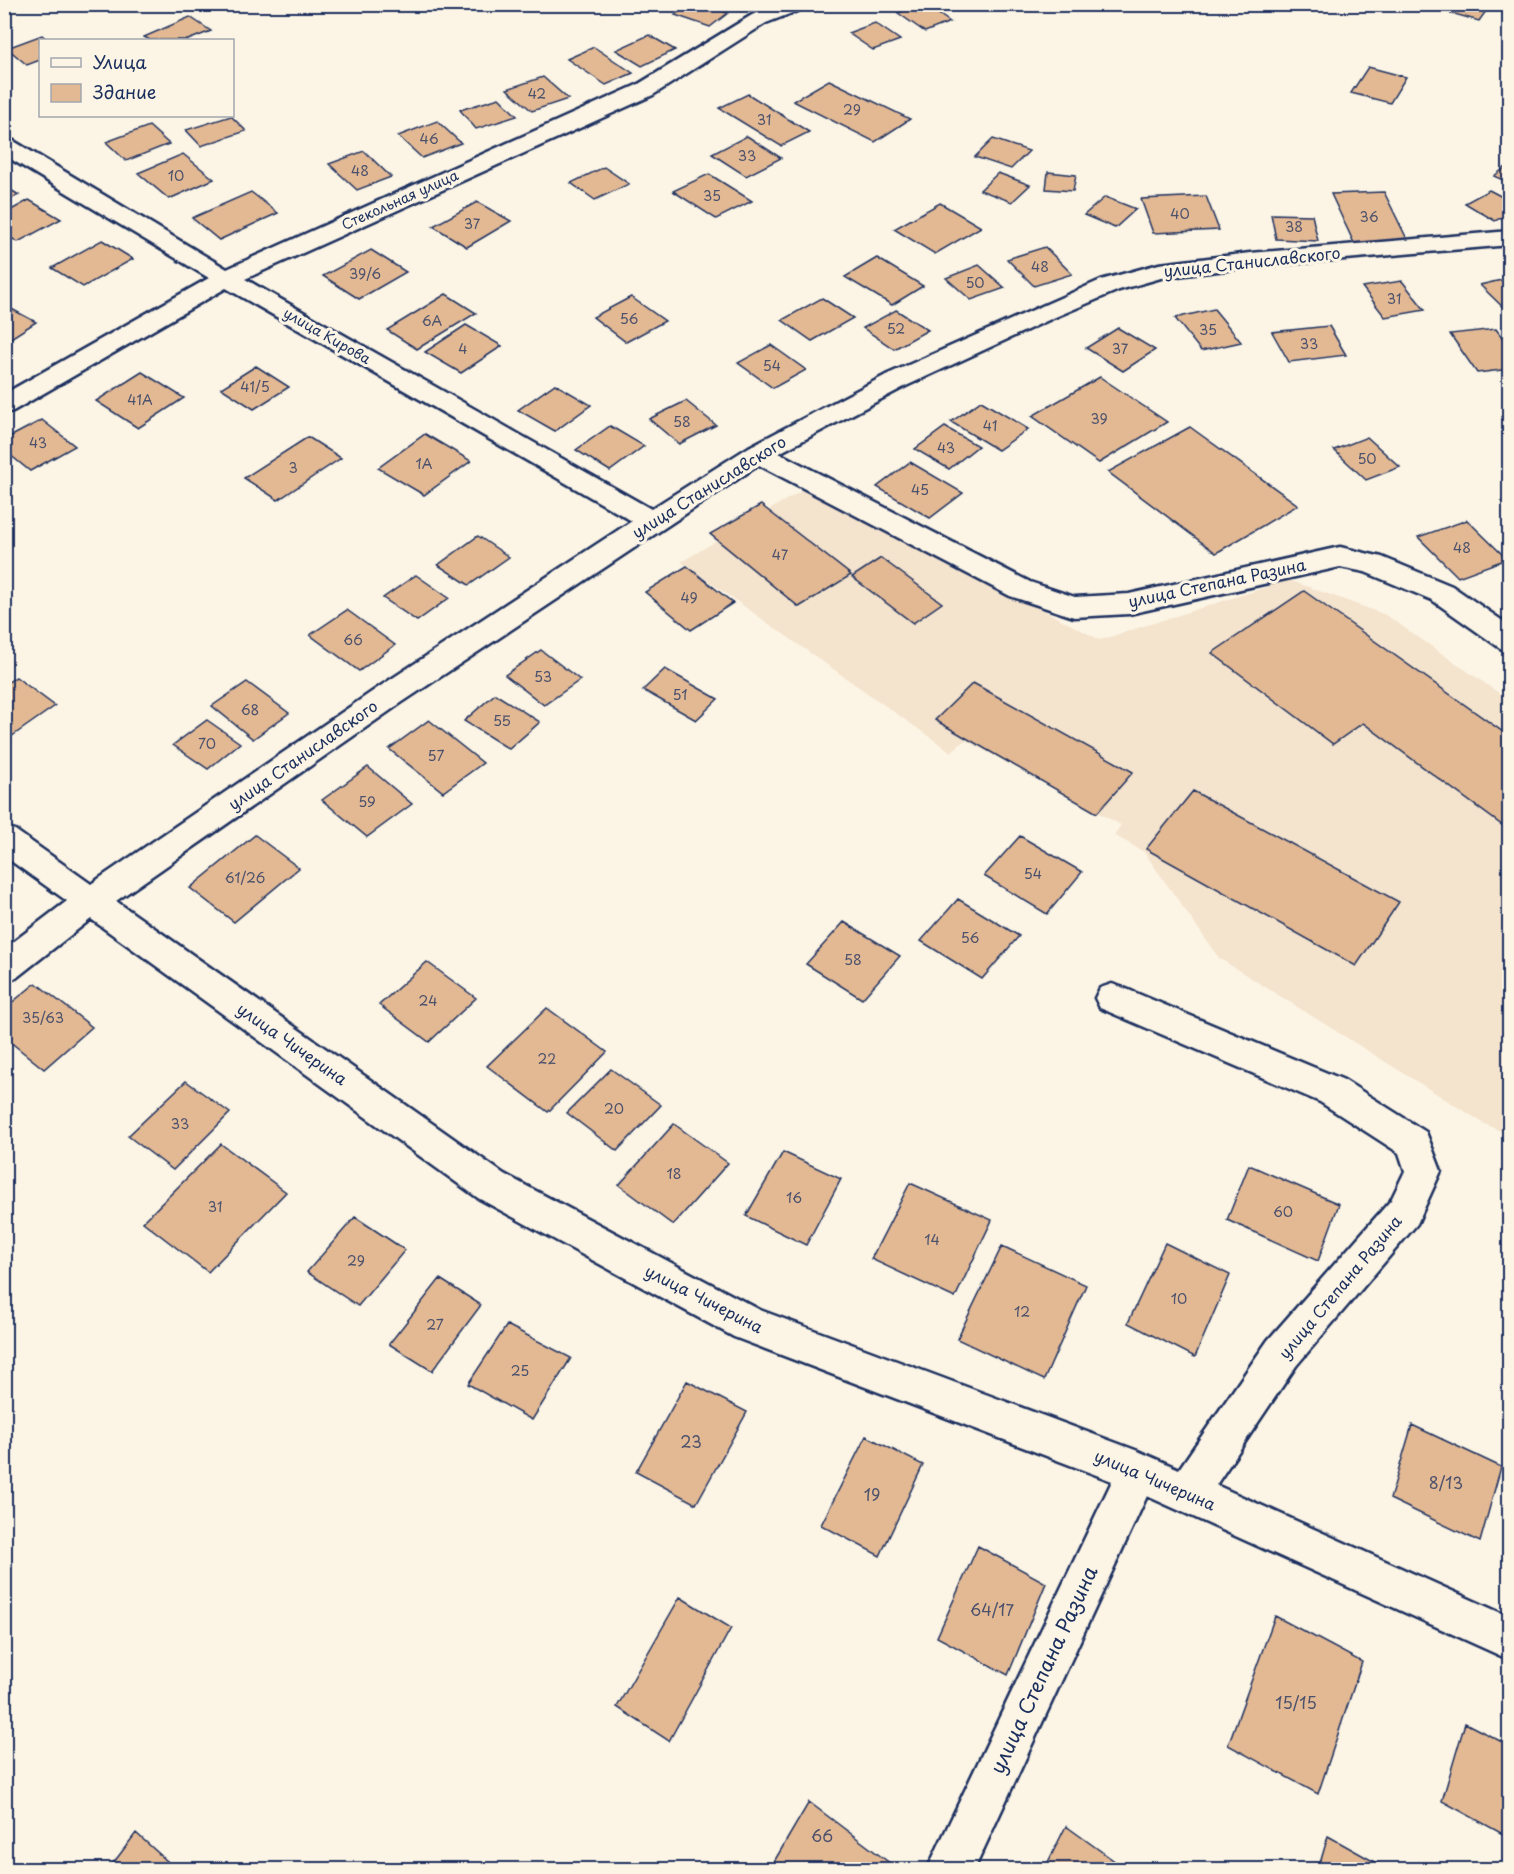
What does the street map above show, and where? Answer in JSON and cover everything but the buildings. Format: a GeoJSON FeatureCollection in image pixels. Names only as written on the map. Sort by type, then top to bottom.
{"type":"FeatureCollection","features":[{"type":"Feature","properties":{"kind":"street","name":"Стекольная улица"},"geometry":{"type":"LineString","coordinates":[[4,405],[226,278],[645,90],[759,19],[798,4]]}},
{"type":"Feature","properties":{"kind":"street","name":"улица Кирова"},"geometry":{"type":"LineString","coordinates":[[4,145],[226,278],[652,521]]}},
{"type":"Feature","properties":{"kind":"street","name":"улица Станиславского"},"geometry":{"type":"LineString","coordinates":[[4,968],[91,901],[390,695],[652,521],[758,453],[897,380],[1110,285],[1159,271],[1250,260],[1509,238]]}},
{"type":"Feature","properties":{"kind":"street","name":"улица Степана Разина"},"geometry":{"type":"LineString","coordinates":[[758,453],[1020,589],[1074,607],[1129,603],[1340,557],[1372,564],[1442,593],[1509,641]]}},
{"type":"Feature","properties":{"kind":"street","name":"улица Чичерина"},"geometry":{"type":"LineString","coordinates":[[4,840],[491,1186],[748,1324],[1138,1471],[1509,1639]]}},
{"type":"Feature","properties":{"kind":"street","name":"улица Степана Разина"},"geometry":{"type":"LineString","coordinates":[[1112,999],[1332,1091],[1413,1143],[1423,1170],[1404,1212],[1282,1353],[1186,1492]]}},
{"type":"Feature","properties":{"kind":"street","name":"улица Степана Разина"},"geometry":{"type":"LineString","coordinates":[[950,1869],[1138,1471]]}},
{"type":"Feature","properties":{"kind":"shaded area"},"geometry":{"type":"Polygon","coordinates":[[[808,487],[1100,640],[1289,580],[1386,615],[1509,700],[1509,1135],[1485,1124],[1219,958],[1144,852],[1114,835],[1121,825],[965,740],[951,752],[681,562],[808,487]]]}}]}
